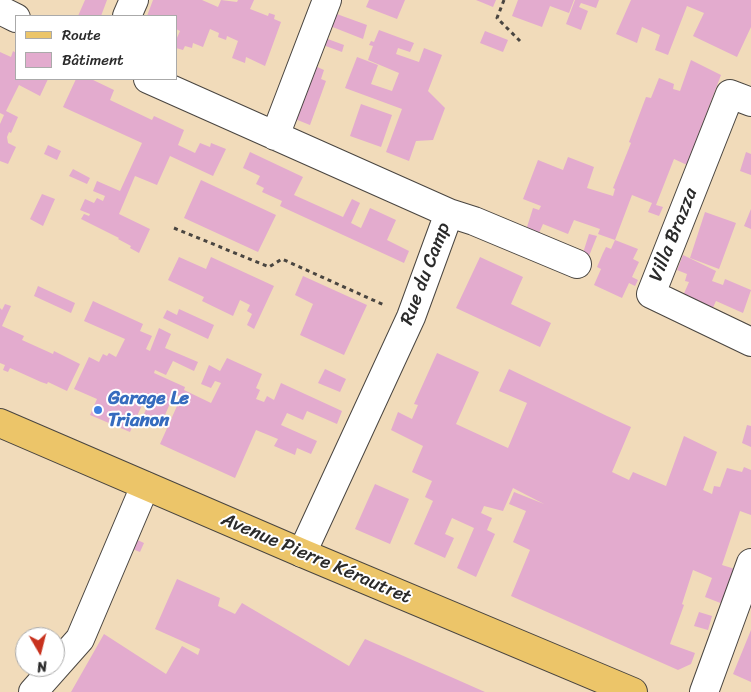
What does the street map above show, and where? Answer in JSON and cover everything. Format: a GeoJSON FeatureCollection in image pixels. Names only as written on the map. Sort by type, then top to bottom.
{"type":"FeatureCollection","features":[{"type":"Feature","properties":{"kind":"main road","name":"Avenue Pierre Kérautret"},"geometry":{"type":"LineString","coordinates":[[0,423],[144,486],[634,692]]}},
{"type":"Feature","properties":{"kind":"street"},"geometry":{"type":"LineString","coordinates":[[128,15],[134,0]]}},
{"type":"Feature","properties":{"kind":"street"},"geometry":{"type":"LineString","coordinates":[[275,136],[327,0]]}},
{"type":"Feature","properties":{"kind":"street"},"geometry":{"type":"LineString","coordinates":[[0,10],[15,18]]}},
{"type":"Feature","properties":{"kind":"street","name":"Rue du Camp"},"geometry":{"type":"LineString","coordinates":[[150,80],[449,213],[411,317],[302,553]]}},
{"type":"Feature","properties":{"kind":"street","name":"Villa Brazza"},"geometry":{"type":"LineString","coordinates":[[751,102],[730,94],[651,294],[751,342]]}},
{"type":"Feature","properties":{"kind":"street"},"geometry":{"type":"LineString","coordinates":[[449,213],[474,221],[577,264]]}},
{"type":"Feature","properties":{"kind":"street"},"geometry":{"type":"LineString","coordinates":[[33,692],[80,639],[144,486]]}},
{"type":"Feature","properties":{"kind":"street"},"geometry":{"type":"LineString","coordinates":[[704,692],[751,563]]}},
{"type":"Feature","properties":{"kind":"path"},"geometry":{"type":"LineString","coordinates":[[504,0],[497,18],[520,41]]}},
{"type":"Feature","properties":{"kind":"path"},"geometry":{"type":"LineString","coordinates":[[174,228],[269,267],[282,259],[411,317]]}},
{"type":"Feature","properties":{"kind":"building"},"geometry":{"type":"Polygon","coordinates":[[[85,0],[107,0],[101,15],[78,15],[85,0]]]}},
{"type":"Feature","properties":{"kind":"building"},"geometry":{"type":"Polygon","coordinates":[[[153,0],[202,0],[218,7],[221,0],[237,2],[238,0],[254,0],[250,9],[268,16],[269,13],[275,15],[274,19],[281,22],[265,66],[246,57],[245,63],[232,58],[238,41],[227,36],[226,40],[218,37],[219,33],[210,29],[203,47],[193,43],[192,48],[185,46],[183,50],[178,49],[180,31],[178,30],[178,15],[147,15],[153,0]]]}},
{"type":"Feature","properties":{"kind":"building"},"geometry":{"type":"Polygon","coordinates":[[[369,0],[405,0],[397,19],[366,7],[369,0]]]}},
{"type":"Feature","properties":{"kind":"building"},"geometry":{"type":"Polygon","coordinates":[[[476,0],[496,0],[493,7],[476,0]]]}},
{"type":"Feature","properties":{"kind":"building"},"geometry":{"type":"Polygon","coordinates":[[[518,0],[574,0],[569,13],[550,6],[542,27],[512,16],[518,0]]]}},
{"type":"Feature","properties":{"kind":"building"},"geometry":{"type":"Polygon","coordinates":[[[575,0],[599,0],[596,8],[581,3],[579,7],[588,11],[581,30],[566,24],[575,0]]]}},
{"type":"Feature","properties":{"kind":"building"},"geometry":{"type":"Polygon","coordinates":[[[631,0],[751,0],[751,27],[737,57],[693,36],[704,13],[687,6],[668,55],[655,50],[660,35],[642,27],[637,43],[616,34],[631,0]]]}},
{"type":"Feature","properties":{"kind":"building"},"geometry":{"type":"Polygon","coordinates":[[[334,13],[367,25],[363,39],[330,26],[334,13]]]}},
{"type":"Feature","properties":{"kind":"building"},"geometry":{"type":"Polygon","coordinates":[[[379,30],[414,43],[410,52],[398,48],[396,54],[419,62],[424,48],[442,55],[428,91],[445,108],[433,140],[416,141],[409,161],[386,152],[402,109],[345,88],[357,57],[378,65],[371,84],[392,91],[399,73],[368,60],[373,46],[369,45],[371,41],[374,42],[379,30]]]}},
{"type":"Feature","properties":{"kind":"building"},"geometry":{"type":"Polygon","coordinates":[[[485,31],[508,40],[503,52],[480,43],[485,31]]]}},
{"type":"Feature","properties":{"kind":"building"},"geometry":{"type":"Polygon","coordinates":[[[325,38],[344,45],[342,52],[323,45],[325,38]]]}},
{"type":"Feature","properties":{"kind":"building"},"geometry":{"type":"Polygon","coordinates":[[[13,51],[15,52],[15,80],[48,80],[40,96],[19,85],[6,111],[18,117],[11,133],[9,132],[7,137],[8,143],[16,147],[8,164],[0,161],[0,124],[4,115],[0,113],[0,52],[11,57],[13,51]]]}},
{"type":"Feature","properties":{"kind":"building"},"geometry":{"type":"Polygon","coordinates":[[[691,60],[721,75],[687,165],[674,159],[656,205],[663,207],[659,216],[648,212],[652,203],[632,195],[615,240],[598,234],[600,229],[574,220],[568,234],[543,224],[539,233],[527,227],[533,208],[539,210],[541,206],[523,199],[538,160],[563,170],[568,157],[594,167],[587,188],[613,196],[615,189],[613,188],[631,143],[629,142],[646,97],[651,98],[659,78],[674,84],[673,89],[680,91],[691,60]]]}},
{"type":"Feature","properties":{"kind":"building"},"geometry":{"type":"Polygon","coordinates":[[[315,66],[324,70],[321,79],[326,81],[310,125],[295,119],[315,66]]]}},
{"type":"Feature","properties":{"kind":"building"},"geometry":{"type":"Polygon","coordinates":[[[76,80],[93,80],[114,90],[110,100],[152,120],[154,116],[184,130],[178,145],[195,153],[200,143],[210,147],[211,143],[226,149],[213,176],[170,156],[157,185],[135,176],[119,214],[150,229],[139,253],[119,238],[81,219],[84,214],[89,216],[90,214],[80,210],[85,199],[94,203],[97,198],[103,201],[105,196],[93,191],[97,181],[120,191],[142,143],[63,107],[76,80]]]}},
{"type":"Feature","properties":{"kind":"building"},"geometry":{"type":"Polygon","coordinates":[[[361,104],[392,115],[381,147],[350,136],[361,104]]]}},
{"type":"Feature","properties":{"kind":"building"},"geometry":{"type":"Polygon","coordinates":[[[48,145],[61,151],[57,160],[44,154],[48,145]]]}},
{"type":"Feature","properties":{"kind":"building"},"geometry":{"type":"Polygon","coordinates":[[[250,152],[303,177],[294,195],[343,217],[352,199],[360,203],[351,223],[361,228],[370,208],[396,220],[387,240],[409,251],[404,263],[280,206],[282,201],[262,192],[264,188],[256,184],[260,176],[243,168],[250,152]]]}},
{"type":"Feature","properties":{"kind":"building"},"geometry":{"type":"Polygon","coordinates":[[[746,152],[751,154],[751,175],[740,171],[746,152]]]}},
{"type":"Feature","properties":{"kind":"building"},"geometry":{"type":"Polygon","coordinates":[[[73,169],[90,178],[87,184],[69,176],[73,169]]]}},
{"type":"Feature","properties":{"kind":"building"},"geometry":{"type":"Polygon","coordinates":[[[201,180],[276,215],[258,252],[184,218],[201,180]]]}},
{"type":"Feature","properties":{"kind":"building"},"geometry":{"type":"Polygon","coordinates":[[[42,194],[55,199],[43,226],[30,219],[42,194]]]}},
{"type":"Feature","properties":{"kind":"building"},"geometry":{"type":"Polygon","coordinates":[[[751,209],[751,229],[744,226],[751,209]]]}},
{"type":"Feature","properties":{"kind":"building"},"geometry":{"type":"Polygon","coordinates":[[[705,212],[736,223],[719,269],[690,258],[705,212]]]}},
{"type":"Feature","properties":{"kind":"building"},"geometry":{"type":"Polygon","coordinates":[[[589,234],[597,236],[589,256],[583,253],[589,234]]]}},
{"type":"Feature","properties":{"kind":"building"},"geometry":{"type":"Polygon","coordinates":[[[615,240],[638,249],[633,259],[639,262],[632,277],[638,280],[635,286],[629,283],[622,298],[594,285],[601,269],[597,267],[603,253],[606,247],[611,249],[615,240]]]}},
{"type":"Feature","properties":{"kind":"building"},"geometry":{"type":"Polygon","coordinates":[[[683,255],[716,271],[712,281],[723,285],[725,279],[751,290],[743,313],[716,301],[711,312],[682,298],[689,282],[685,281],[687,274],[677,270],[683,255]]]}},
{"type":"Feature","properties":{"kind":"building"},"geometry":{"type":"Polygon","coordinates":[[[179,257],[206,269],[211,257],[274,286],[254,329],[247,325],[252,314],[247,311],[250,305],[240,300],[233,316],[202,301],[204,297],[168,280],[179,257]]]}},
{"type":"Feature","properties":{"kind":"building"},"geometry":{"type":"Polygon","coordinates":[[[480,257],[523,277],[511,304],[551,323],[540,347],[456,308],[480,257]]]}},
{"type":"Feature","properties":{"kind":"building"},"geometry":{"type":"Polygon","coordinates":[[[303,276],[367,305],[344,355],[300,335],[313,304],[295,295],[303,276]]]}},
{"type":"Feature","properties":{"kind":"building"},"geometry":{"type":"Polygon","coordinates":[[[38,286],[75,303],[71,313],[34,296],[38,286]]]}},
{"type":"Feature","properties":{"kind":"building"},"geometry":{"type":"Polygon","coordinates":[[[93,301],[143,324],[140,331],[152,336],[146,349],[150,351],[159,328],[171,334],[165,348],[198,362],[194,371],[173,361],[166,375],[155,370],[154,373],[185,387],[184,390],[211,403],[221,383],[215,381],[211,388],[201,384],[209,365],[220,371],[227,358],[262,374],[256,388],[260,390],[256,399],[264,402],[267,396],[274,400],[281,383],[342,411],[337,424],[307,411],[303,420],[287,413],[281,425],[317,441],[311,454],[297,448],[295,455],[274,446],[278,439],[256,430],[235,478],[160,444],[181,397],[174,394],[162,422],[144,414],[147,407],[142,405],[130,432],[90,415],[97,399],[74,389],[89,357],[99,362],[103,354],[107,356],[109,353],[116,357],[125,339],[84,321],[93,301]]]}},
{"type":"Feature","properties":{"kind":"building"},"geometry":{"type":"Polygon","coordinates":[[[5,304],[11,306],[2,326],[24,336],[22,340],[53,354],[54,351],[80,364],[67,391],[10,368],[8,372],[3,370],[5,365],[0,363],[0,308],[2,310],[5,304]]]}},
{"type":"Feature","properties":{"kind":"building"},"geometry":{"type":"Polygon","coordinates":[[[179,309],[214,325],[208,339],[163,318],[167,310],[177,315],[179,309]]]}},
{"type":"Feature","properties":{"kind":"building"},"geometry":{"type":"Polygon","coordinates":[[[437,353],[479,372],[456,424],[508,448],[527,403],[499,391],[509,369],[631,427],[612,472],[629,480],[633,472],[666,486],[684,436],[717,452],[703,490],[712,494],[714,486],[720,487],[727,468],[742,472],[744,467],[751,470],[751,515],[740,511],[722,565],[735,569],[723,604],[705,597],[712,578],[693,570],[682,604],[684,605],[670,644],[695,653],[691,664],[678,670],[511,596],[530,550],[513,542],[526,511],[509,504],[514,492],[544,504],[513,488],[503,511],[484,506],[481,513],[492,518],[487,530],[495,534],[476,577],[457,568],[474,528],[452,518],[445,534],[454,538],[445,558],[414,544],[433,501],[425,497],[432,481],[412,472],[423,446],[391,430],[398,412],[412,419],[418,405],[414,404],[437,353]]]}},
{"type":"Feature","properties":{"kind":"building"},"geometry":{"type":"Polygon","coordinates":[[[325,369],[346,379],[340,392],[318,383],[325,369]]]}},
{"type":"Feature","properties":{"kind":"building"},"geometry":{"type":"Polygon","coordinates":[[[747,425],[751,426],[751,447],[742,443],[747,425]]]}},
{"type":"Feature","properties":{"kind":"building"},"geometry":{"type":"Polygon","coordinates":[[[375,484],[409,499],[390,544],[355,529],[375,484]]]}},
{"type":"Feature","properties":{"kind":"building"},"geometry":{"type":"Polygon","coordinates":[[[129,536],[144,543],[140,552],[125,546],[129,536]]]}},
{"type":"Feature","properties":{"kind":"building"},"geometry":{"type":"Polygon","coordinates":[[[177,579],[220,598],[218,606],[235,614],[242,603],[349,666],[365,639],[485,692],[71,692],[104,634],[166,674],[182,646],[198,655],[200,649],[155,629],[177,579]]]}},
{"type":"Feature","properties":{"kind":"building"},"geometry":{"type":"Polygon","coordinates":[[[699,612],[712,616],[708,630],[694,626],[699,612]]]}},
{"type":"Feature","properties":{"kind":"building"},"geometry":{"type":"Polygon","coordinates":[[[751,630],[751,682],[733,674],[751,630]]]}},
{"type":"Feature","properties":{"kind":"place","name":"Garage Le Trianon"},"geometry":{"type":"Point","coordinates":[98,410]}}]}
